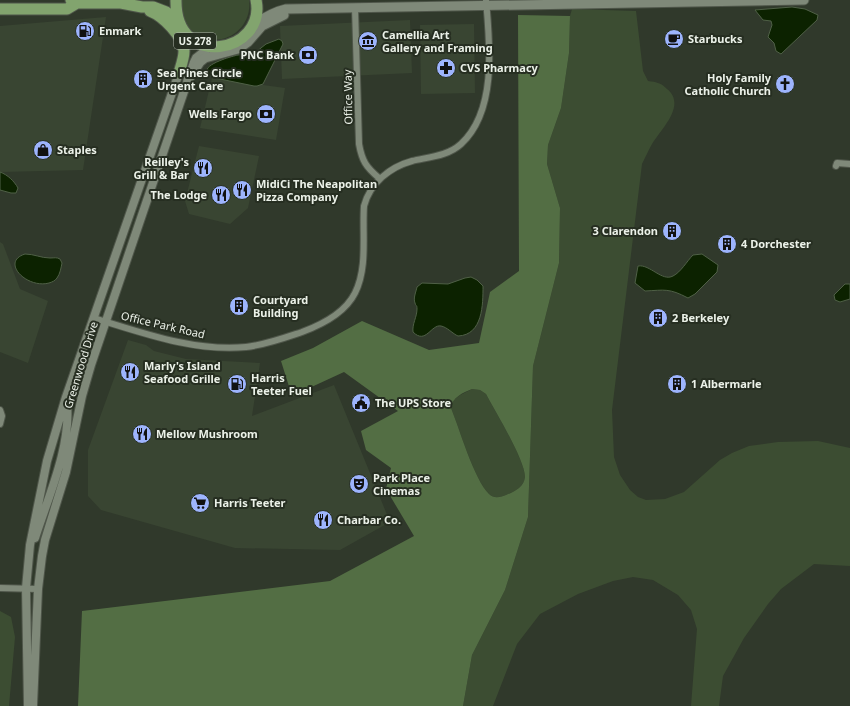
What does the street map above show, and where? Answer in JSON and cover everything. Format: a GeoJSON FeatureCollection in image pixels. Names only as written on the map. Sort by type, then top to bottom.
{"type":"FeatureCollection","features":[{"type":"Feature","properties":{"kind":"highway","name":"US 278"},"geometry":{"type":"LineString","coordinates":[[0,9],[67,9],[76,1],[126,2],[138,0]]}},
{"type":"Feature","properties":{"kind":"highway","name":"US 278"},"geometry":{"type":"LineString","coordinates":[[176,0],[178,21],[185,33],[194,41],[204,46],[228,46],[240,39],[252,26]]}},
{"type":"Feature","properties":{"kind":"highway"},"geometry":{"type":"LineString","coordinates":[[252,26],[256,19],[256,0]]}},
{"type":"Feature","properties":{"kind":"highway","name":"US 278"},"geometry":{"type":"LineString","coordinates":[[126,2],[142,7],[153,7],[166,12],[178,21]]}},
{"type":"Feature","properties":{"kind":"highway"},"geometry":{"type":"LineString","coordinates":[[126,2],[139,9],[153,12],[161,17],[172,28],[184,50],[184,76]]}},
{"type":"Feature","properties":{"kind":"main road"},"geometry":{"type":"LineString","coordinates":[[252,26],[266,15],[286,9],[300,10],[487,3],[804,0]]}},
{"type":"Feature","properties":{"kind":"main road"},"geometry":{"type":"LineString","coordinates":[[184,76],[205,58],[238,49],[248,42],[267,22],[300,10]]}},
{"type":"Feature","properties":{"kind":"street","name":"Office Park Road"},"geometry":{"type":"LineString","coordinates":[[94,318],[154,336],[200,345],[229,348],[264,344],[302,332],[322,323],[343,308],[357,288],[363,254],[364,206],[368,194],[379,178],[397,166],[454,150],[468,136],[484,104],[488,83],[489,36],[487,3]]}},
{"type":"Feature","properties":{"kind":"street","name":"Office Way"},"geometry":{"type":"LineString","coordinates":[[355,8],[359,144],[361,155],[368,170],[379,178]]}},
{"type":"Feature","properties":{"kind":"street","name":"Greenwood Drive"},"geometry":{"type":"LineString","coordinates":[[33,706],[38,589],[45,540],[66,472],[87,376],[106,322],[184,76],[188,54],[185,33]]}},
{"type":"Feature","properties":{"kind":"street","name":"Greenwood Drive"},"geometry":{"type":"LineString","coordinates":[[28,706],[26,588],[30,545],[47,461],[66,397],[94,318],[184,76],[196,58],[210,47]]}},
{"type":"Feature","properties":{"kind":"street"},"geometry":{"type":"LineString","coordinates":[[836,166],[837,163],[850,164]]}},
{"type":"Feature","properties":{"kind":"street","name":"Greenwood Drive"},"geometry":{"type":"LineString","coordinates":[[29,564],[35,538],[62,451],[67,425],[66,397]]}},
{"type":"Feature","properties":{"kind":"street"},"geometry":{"type":"LineString","coordinates":[[0,424],[1,411]]}},
{"type":"Feature","properties":{"kind":"street"},"geometry":{"type":"LineString","coordinates":[[0,588],[38,589]]}},
{"type":"Feature","properties":{"kind":"shaded area"},"geometry":{"type":"Polygon","coordinates":[[[181,0],[249,0],[249,11],[246,20],[233,34],[215,40],[205,38],[189,28],[184,20],[181,0]]]}},
{"type":"Feature","properties":{"kind":"shaded area"},"geometry":{"type":"Polygon","coordinates":[[[792,7],[805,9],[818,15],[817,20],[781,54],[776,51],[774,43],[768,37],[772,25],[771,21],[763,20],[755,10],[792,7]]]}},
{"type":"Feature","properties":{"kind":"shaded area"},"geometry":{"type":"Polygon","coordinates":[[[572,9],[636,11],[643,71],[648,81],[659,83],[667,89],[672,95],[674,102],[670,117],[652,144],[642,164],[612,410],[614,457],[620,475],[630,490],[638,497],[646,500],[665,499],[684,492],[720,460],[749,446],[778,442],[818,441],[850,448],[850,566],[814,564],[781,589],[768,604],[744,638],[723,676],[719,706],[691,706],[697,629],[691,610],[678,595],[653,580],[633,577],[613,581],[578,594],[540,614],[517,644],[493,706],[463,706],[472,655],[505,590],[528,517],[533,366],[559,263],[560,208],[547,164],[548,145],[561,108],[569,53],[570,16],[572,9]]]}},
{"type":"Feature","properties":{"kind":"shaded area"},"geometry":{"type":"Polygon","coordinates":[[[518,15],[570,16],[569,53],[561,108],[548,145],[547,164],[560,208],[559,263],[533,366],[528,517],[505,590],[472,655],[463,706],[78,706],[82,611],[330,581],[414,536],[386,489],[391,468],[366,450],[361,431],[398,411],[344,372],[292,396],[281,361],[313,348],[362,321],[429,350],[479,343],[490,292],[519,271],[518,15]],[[472,389],[462,394],[453,401],[451,408],[468,454],[483,487],[493,497],[500,497],[518,489],[523,484],[525,477],[524,469],[515,448],[486,394],[480,390],[472,389]]]}},
{"type":"Feature","properties":{"kind":"shaded area"},"geometry":{"type":"Polygon","coordinates":[[[106,17],[83,170],[0,172],[0,26],[106,17]]]}},
{"type":"Feature","properties":{"kind":"shaded area"},"geometry":{"type":"Polygon","coordinates":[[[410,20],[412,73],[282,79],[280,26],[410,20]]]}},
{"type":"Feature","properties":{"kind":"shaded area"},"geometry":{"type":"Polygon","coordinates":[[[474,24],[475,93],[421,94],[420,25],[474,24]]]}},
{"type":"Feature","properties":{"kind":"shaded area"},"geometry":{"type":"Polygon","coordinates":[[[279,39],[283,44],[263,84],[254,86],[215,78],[208,74],[207,70],[209,67],[220,61],[238,55],[251,56],[266,44],[279,39]]]}},
{"type":"Feature","properties":{"kind":"shaded area"},"geometry":{"type":"Polygon","coordinates":[[[212,78],[285,88],[276,140],[200,128],[212,78]]]}},
{"type":"Feature","properties":{"kind":"shaded area"},"geometry":{"type":"Polygon","coordinates":[[[199,146],[259,156],[248,208],[230,224],[189,214],[185,201],[199,146]]]}},
{"type":"Feature","properties":{"kind":"shaded area"},"geometry":{"type":"Polygon","coordinates":[[[0,172],[15,183],[18,188],[16,193],[0,190],[0,172]]]}},
{"type":"Feature","properties":{"kind":"shaded area"},"geometry":{"type":"Polygon","coordinates":[[[0,242],[3,244],[20,289],[48,301],[28,363],[0,352],[0,242]]]}},
{"type":"Feature","properties":{"kind":"shaded area"},"geometry":{"type":"Polygon","coordinates":[[[25,254],[60,259],[62,263],[60,273],[56,279],[49,283],[41,284],[25,279],[19,274],[15,263],[18,258],[25,254]]]}},
{"type":"Feature","properties":{"kind":"shaded area"},"geometry":{"type":"Polygon","coordinates":[[[702,254],[718,265],[717,272],[695,294],[688,298],[667,290],[645,291],[635,283],[638,266],[647,268],[665,277],[669,277],[679,272],[693,255],[702,254]]]}},
{"type":"Feature","properties":{"kind":"shaded area"},"geometry":{"type":"Polygon","coordinates":[[[471,277],[483,286],[483,301],[480,317],[472,330],[466,334],[458,336],[441,326],[437,326],[425,335],[421,336],[413,332],[417,312],[414,299],[417,287],[422,283],[448,284],[471,277]]]}},
{"type":"Feature","properties":{"kind":"shaded area"},"geometry":{"type":"Polygon","coordinates":[[[845,284],[850,284],[850,299],[840,302],[835,300],[834,295],[845,284]]]}},
{"type":"Feature","properties":{"kind":"shaded area"},"geometry":{"type":"Polygon","coordinates":[[[128,340],[146,345],[154,351],[186,359],[260,363],[252,416],[334,385],[390,522],[340,550],[235,548],[101,510],[88,496],[88,450],[128,340]]]}},
{"type":"Feature","properties":{"kind":"shaded area"},"geometry":{"type":"Polygon","coordinates":[[[472,389],[480,390],[486,394],[515,448],[524,469],[525,477],[523,484],[518,489],[502,496],[491,496],[483,487],[468,454],[451,408],[453,401],[456,398],[472,389]]]}},
{"type":"Feature","properties":{"kind":"shaded area"},"geometry":{"type":"Polygon","coordinates":[[[0,611],[11,617],[15,637],[9,706],[0,706],[0,611]]]}},
{"type":"Feature","properties":{"kind":"place","name":"Enmark"},"geometry":{"type":"Point","coordinates":[85,31]}},
{"type":"Feature","properties":{"kind":"place","name":"Starbucks"},"geometry":{"type":"Point","coordinates":[674,39]}},
{"type":"Feature","properties":{"kind":"place","name":"Camellia Art Gallery and Framing"},"geometry":{"type":"Point","coordinates":[368,41]}},
{"type":"Feature","properties":{"kind":"place","name":"PNC Bank"},"geometry":{"type":"Point","coordinates":[308,55]}},
{"type":"Feature","properties":{"kind":"place","name":"CVS Pharmacy"},"geometry":{"type":"Point","coordinates":[446,68]}},
{"type":"Feature","properties":{"kind":"place","name":"Sea Pines Circle Urgent Care"},"geometry":{"type":"Point","coordinates":[143,79]}},
{"type":"Feature","properties":{"kind":"place","name":"Holy Family Catholic Church"},"geometry":{"type":"Point","coordinates":[785,84]}},
{"type":"Feature","properties":{"kind":"place","name":"Wells Fargo"},"geometry":{"type":"Point","coordinates":[266,114]}},
{"type":"Feature","properties":{"kind":"place","name":"Staples"},"geometry":{"type":"Point","coordinates":[43,150]}},
{"type":"Feature","properties":{"kind":"place","name":"Reilley's Grill & Bar"},"geometry":{"type":"Point","coordinates":[203,168]}},
{"type":"Feature","properties":{"kind":"place","name":"MidiCi The Neapolitan Pizza Company"},"geometry":{"type":"Point","coordinates":[242,190]}},
{"type":"Feature","properties":{"kind":"place","name":"The Lodge"},"geometry":{"type":"Point","coordinates":[221,195]}},
{"type":"Feature","properties":{"kind":"place","name":"3 Clarendon"},"geometry":{"type":"Point","coordinates":[672,231]}},
{"type":"Feature","properties":{"kind":"place","name":"4 Dorchester"},"geometry":{"type":"Point","coordinates":[727,244]}},
{"type":"Feature","properties":{"kind":"place","name":"Courtyard Building"},"geometry":{"type":"Point","coordinates":[239,306]}},
{"type":"Feature","properties":{"kind":"place","name":"2 Berkeley"},"geometry":{"type":"Point","coordinates":[658,318]}},
{"type":"Feature","properties":{"kind":"place","name":"Marly's Island Seafood Grille"},"geometry":{"type":"Point","coordinates":[130,372]}},
{"type":"Feature","properties":{"kind":"place","name":"Harris Teeter Fuel"},"geometry":{"type":"Point","coordinates":[237,384]}},
{"type":"Feature","properties":{"kind":"place","name":"1 Albermarle"},"geometry":{"type":"Point","coordinates":[677,384]}},
{"type":"Feature","properties":{"kind":"place","name":"The UPS Store"},"geometry":{"type":"Point","coordinates":[361,403]}},
{"type":"Feature","properties":{"kind":"place","name":"Mellow Mushroom"},"geometry":{"type":"Point","coordinates":[142,434]}},
{"type":"Feature","properties":{"kind":"place","name":"Park Place Cinemas"},"geometry":{"type":"Point","coordinates":[359,484]}},
{"type":"Feature","properties":{"kind":"place","name":"Harris Teeter"},"geometry":{"type":"Point","coordinates":[200,503]}},
{"type":"Feature","properties":{"kind":"place","name":"Charbar Co."},"geometry":{"type":"Point","coordinates":[323,520]}}]}
